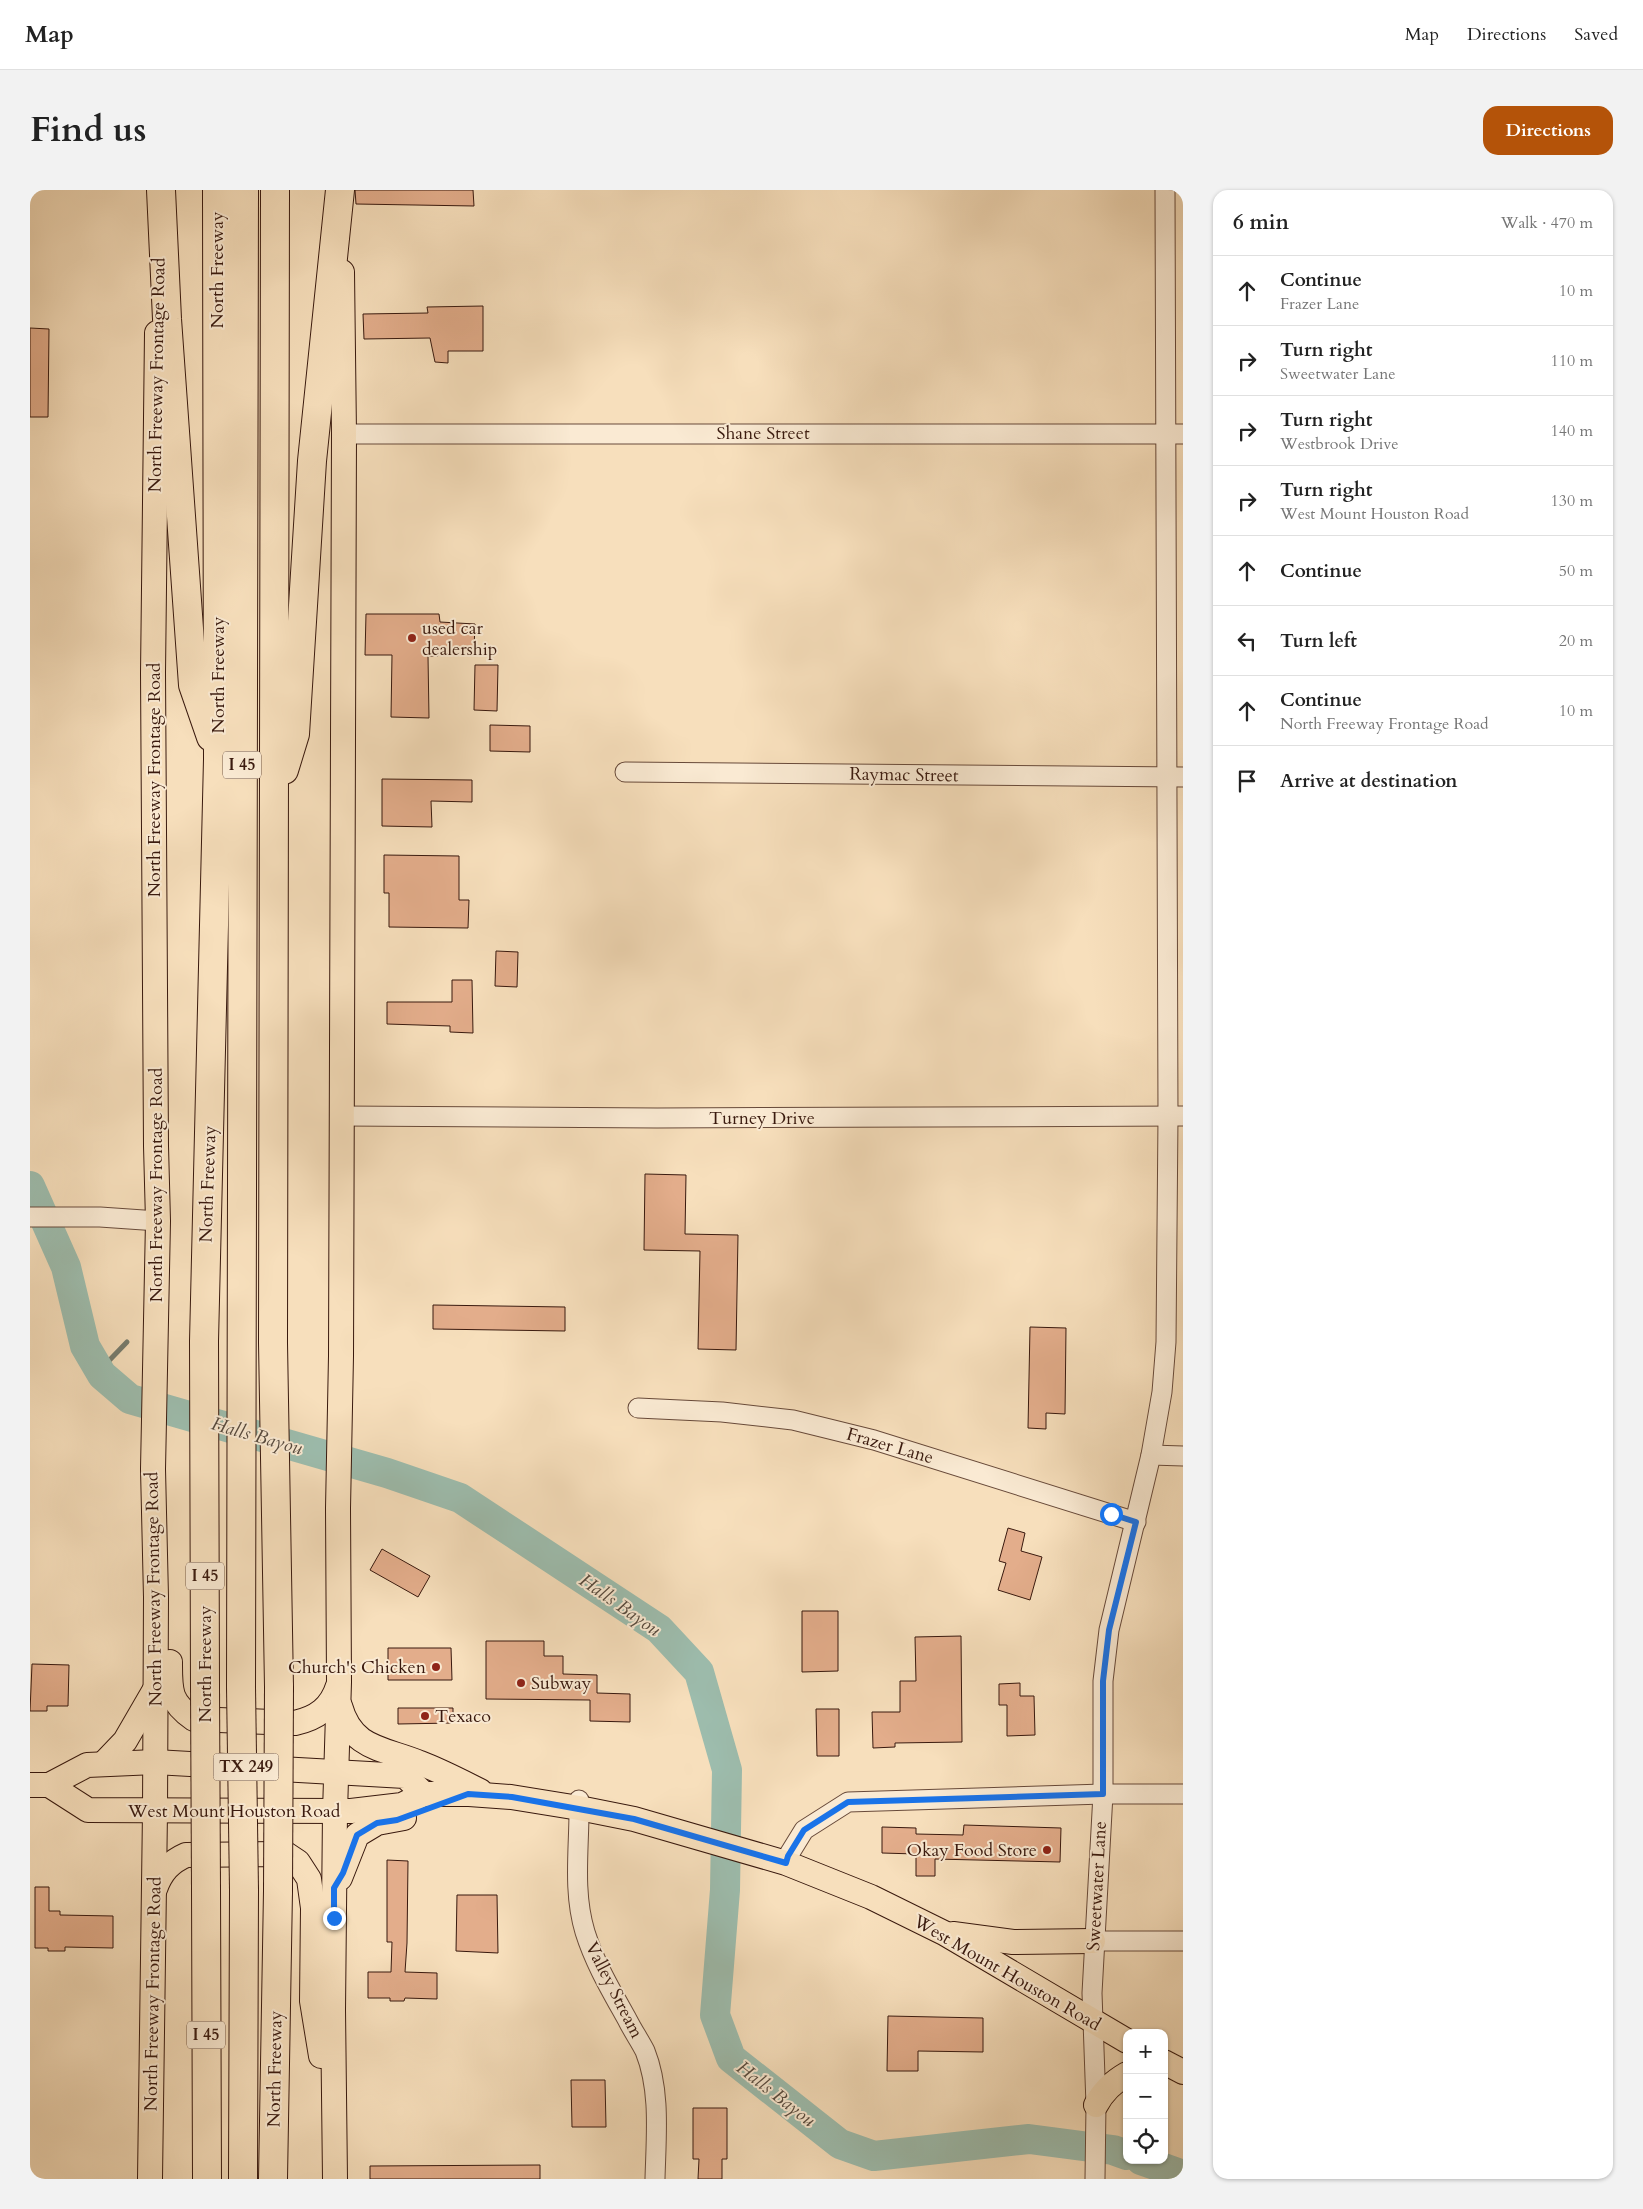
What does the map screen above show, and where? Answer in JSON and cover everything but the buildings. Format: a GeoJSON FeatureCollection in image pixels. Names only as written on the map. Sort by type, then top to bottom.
{"type":"FeatureCollection","features":[{"type":"Feature","properties":{"kind":"highway"},"geometry":{"type":"LineString","coordinates":[[160,190],[167,319],[193,685],[218,759]]}},
{"type":"Feature","properties":{"kind":"highway","name":"North Freeway"},"geometry":{"type":"LineString","coordinates":[[207,2179],[204,1341],[218,759],[217,190]]}},
{"type":"Feature","properties":{"kind":"highway","name":"North Freeway"},"geometry":{"type":"LineString","coordinates":[[243,2179],[244,1890],[241,1687],[241,1340],[244,190]]}},
{"type":"Feature","properties":{"kind":"highway","name":"North Freeway"},"geometry":{"type":"LineString","coordinates":[[273,2179],[279,1687],[273,1343],[275,190]]}},
{"type":"Feature","properties":{"kind":"highway"},"geometry":{"type":"LineString","coordinates":[[275,801],[294,734],[312,461],[340,190]]}},
{"type":"Feature","properties":{"kind":"main road","name":"North Freeway Frontage Road"},"geometry":{"type":"LineString","coordinates":[[150,2179],[155,1889],[156,1597],[153,1469],[158,1221],[154,655],[160,190]]}},
{"type":"Feature","properties":{"kind":"main road"},"geometry":{"type":"LineString","coordinates":[[335,2179],[334,1888],[339,1692],[338,1508],[341,1356],[344,434],[340,190]]}},
{"type":"Feature","properties":{"kind":"main road"},"geometry":{"type":"LineString","coordinates":[[153,1469],[170,1570],[170,1683],[173,1698],[181,1710],[194,1719],[295,1723],[308,1720],[324,1710],[335,1694],[339,1692]]}},
{"type":"Feature","properties":{"kind":"main road"},"geometry":{"type":"LineString","coordinates":[[103,1764],[125,1741],[155,1690]]}},
{"type":"Feature","properties":{"kind":"main road"},"geometry":{"type":"LineString","coordinates":[[339,1692],[342,1715],[349,1728],[370,1747],[419,1762],[479,1794]]}},
{"type":"Feature","properties":{"kind":"main road","name":"West Mount Houston Road"},"geometry":{"type":"LineString","coordinates":[[39,1785],[87,1765],[155,1762],[406,1776],[424,1794]]}},
{"type":"Feature","properties":{"kind":"main road","name":"West Mount Houston Road"},"geometry":{"type":"LineString","coordinates":[[39,1785],[88,1810],[335,1812],[402,1805],[424,1794],[479,1794],[579,1804],[779,1861],[871,1897],[944,1933],[1123,2039]]}},
{"type":"Feature","properties":{"kind":"main road"},"geometry":{"type":"LineString","coordinates":[[334,1888],[343,1873],[357,1835],[377,1823],[397,1820],[479,1794]]}},
{"type":"Feature","properties":{"kind":"main road"},"geometry":{"type":"LineString","coordinates":[[155,1889],[159,1878],[166,1868],[175,1860],[186,1855],[286,1854],[298,1862],[309,1879],[312,1898],[312,2001],[334,2142]]}},
{"type":"Feature","properties":{"kind":"main road"},"geometry":{"type":"LineString","coordinates":[[944,1933],[1013,1942],[1093,1941]]}},
{"type":"Feature","properties":{"kind":"main road"},"geometry":{"type":"LineString","coordinates":[[1096,2105],[1100,2096],[1111,2084],[1123,2076]]}},
{"type":"Feature","properties":{"kind":"street","name":"Sweetwater Lane"},"geometry":{"type":"LineString","coordinates":[[1095,2179],[1096,2105],[1092,2022],[1093,1941],[1103,1794],[1103,1681],[1109,1630],[1151,1455],[1162,1392],[1166,1342],[1175,1117],[1174,434],[1165,190]]}},
{"type":"Feature","properties":{"kind":"street","name":"Shane Street"},"geometry":{"type":"LineString","coordinates":[[344,434],[1174,434]]}},
{"type":"Feature","properties":{"kind":"street","name":"Raymac Street"},"geometry":{"type":"LineString","coordinates":[[625,772],[1175,777]]}},
{"type":"Feature","properties":{"kind":"street","name":"Turney Drive"},"geometry":{"type":"LineString","coordinates":[[341,1116],[657,1118],[1175,1117]]}},
{"type":"Feature","properties":{"kind":"street"},"geometry":{"type":"LineString","coordinates":[[30,1217],[100,1217],[158,1221]]}},
{"type":"Feature","properties":{"kind":"street","name":"Frazer Lane"},"geometry":{"type":"LineString","coordinates":[[638,1408],[722,1412],[793,1420],[874,1440],[1136,1522]]}},
{"type":"Feature","properties":{"kind":"street"},"geometry":{"type":"LineString","coordinates":[[1151,1455],[1183,1456]]}},
{"type":"Feature","properties":{"kind":"street"},"geometry":{"type":"LineString","coordinates":[[779,1861],[788,1856],[804,1830],[848,1802],[1103,1794],[1183,1794]]}},
{"type":"Feature","properties":{"kind":"street","name":"Valley Stream"},"geometry":{"type":"LineString","coordinates":[[579,1804],[576,1845],[578,1895],[585,1931],[598,1967],[644,2050],[653,2078],[656,2117],[654,2179]]}},
{"type":"Feature","properties":{"kind":"street"},"geometry":{"type":"LineString","coordinates":[[1093,1941],[1183,1941]]}},
{"type":"Feature","properties":{"kind":"waterway","name":"Halls Bayou"},"geometry":{"type":"LineString","coordinates":[[30,1186],[66,1267],[85,1346],[102,1375],[130,1399],[387,1473],[460,1498],[659,1629],[699,1672],[727,1770],[725,1890],[715,2015],[731,2058],[840,2144],[874,2156],[1029,2139],[1113,2150],[1123,2154]]}},
{"type":"Feature","properties":{"kind":"waterway"},"geometry":{"type":"LineString","coordinates":[[100,1370],[127,1342]]}},
{"type":"Feature","properties":{"kind":"waterway","name":"Halls Bayou"},"geometry":{"type":"LineString","coordinates":[[1152,2164],[1183,2175]]}},
{"type":"Feature","properties":{"kind":"place","name":"used car dealership"},"geometry":{"type":"Point","coordinates":[412,638]}},
{"type":"Feature","properties":{"kind":"place","name":"Church's Chicken"},"geometry":{"type":"Point","coordinates":[436,1667]}},
{"type":"Feature","properties":{"kind":"place","name":"Subway"},"geometry":{"type":"Point","coordinates":[521,1683]}},
{"type":"Feature","properties":{"kind":"place","name":"Texaco"},"geometry":{"type":"Point","coordinates":[425,1716]}},
{"type":"Feature","properties":{"kind":"place","name":"Okay Food Store"},"geometry":{"type":"Point","coordinates":[1047,1850]}},
{"type":"Feature","properties":{"kind":"route"},"geometry":{"type":"LineString","coordinates":[[334,1918],[334,1888],[343,1873],[357,1835],[377,1823],[397,1820],[468,1794],[512,1797],[634,1819],[786,1863],[788,1856],[804,1830],[848,1802],[1103,1794],[1103,1681],[1109,1630],[1136,1522],[1111,1514]]}}]}
